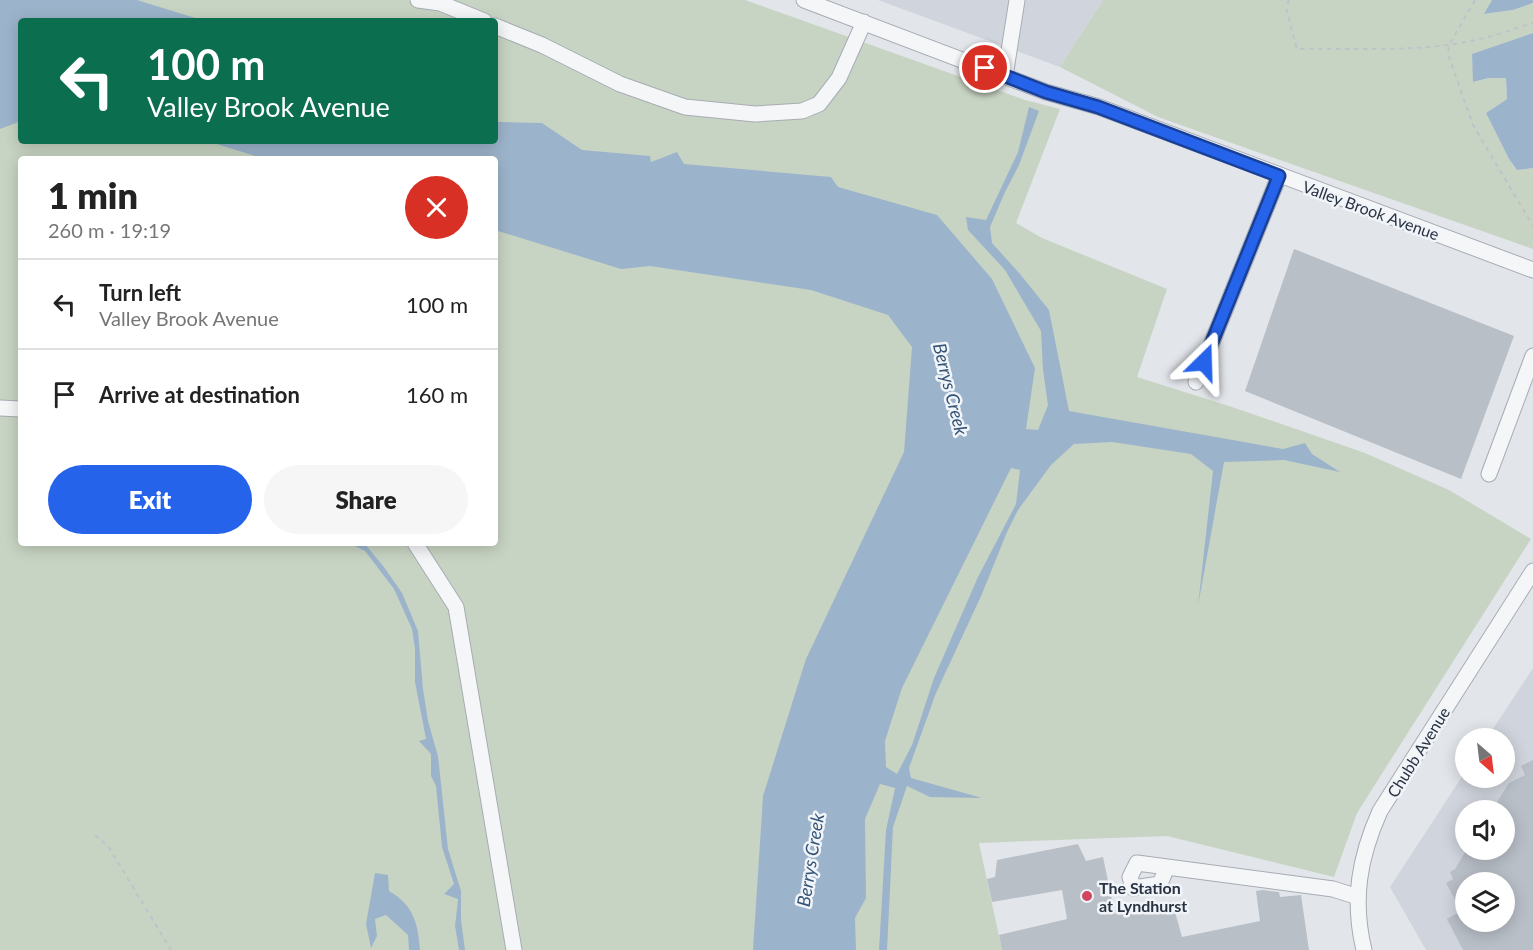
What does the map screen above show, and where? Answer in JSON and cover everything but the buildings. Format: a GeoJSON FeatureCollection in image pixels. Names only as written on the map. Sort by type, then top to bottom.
{"type":"FeatureCollection","features":[{"type":"Feature","properties":{"kind":"street"},"geometry":{"type":"LineString","coordinates":[[418,0],[440,3],[477,18]]}},
{"type":"Feature","properties":{"kind":"street","name":"Valley Brook Avenue"},"geometry":{"type":"LineString","coordinates":[[804,0],[1046,92],[1098,107],[1533,270]]}},
{"type":"Feature","properties":{"kind":"street"},"geometry":{"type":"LineString","coordinates":[[1005,76],[1017,0]]}},
{"type":"Feature","properties":{"kind":"street"},"geometry":{"type":"LineString","coordinates":[[498,27],[542,45],[620,84],[685,107],[755,114],[802,111],[819,104],[839,78],[864,22]]}},
{"type":"Feature","properties":{"kind":"street"},"geometry":{"type":"LineString","coordinates":[[1196,382],[1279,176]]}},
{"type":"Feature","properties":{"kind":"street"},"geometry":{"type":"LineString","coordinates":[[1489,474],[1533,356]]}},
{"type":"Feature","properties":{"kind":"street"},"geometry":{"type":"LineString","coordinates":[[0,408],[18,409]]}},
{"type":"Feature","properties":{"kind":"street"},"geometry":{"type":"LineString","coordinates":[[417,546],[456,607],[514,950]]}},
{"type":"Feature","properties":{"kind":"street","name":"Chubb Avenue"},"geometry":{"type":"LineString","coordinates":[[1364,950],[1358,909],[1359,882],[1364,855],[1380,811],[1533,572]]}},
{"type":"Feature","properties":{"kind":"street"},"geometry":{"type":"LineString","coordinates":[[1167,867],[1333,889],[1358,897]]}},
{"type":"Feature","properties":{"kind":"path"},"geometry":{"type":"LineString","coordinates":[[1289,0],[1286,8],[1297,49],[1449,45],[1481,39],[1533,23]]}},
{"type":"Feature","properties":{"kind":"path"},"geometry":{"type":"LineString","coordinates":[[1475,0],[1449,45],[1448,54],[1473,125],[1533,226]]}},
{"type":"Feature","properties":{"kind":"path"},"geometry":{"type":"LineString","coordinates":[[95,835],[108,846],[171,950]]}},
{"type":"Feature","properties":{"kind":"shaded area"},"geometry":{"type":"Polygon","coordinates":[[[878,0],[1103,0],[1060,67],[878,0]]]}},
{"type":"Feature","properties":{"kind":"shaded area"},"geometry":{"type":"Polygon","coordinates":[[[1533,668],[1533,950],[1426,950],[1390,887],[1455,787],[1515,788],[1515,728],[1494,728],[1533,668]]]}},
{"type":"Feature","properties":{"kind":"green space"},"geometry":{"type":"Polygon","coordinates":[[[0,0],[745,0],[1025,100],[1060,109],[1016,223],[1042,238],[1167,289],[1137,377],[1365,453],[1449,490],[1531,539],[1357,813],[1334,877],[1167,836],[979,843],[1002,950],[0,950],[0,0]]]}},
{"type":"Feature","properties":{"kind":"green space"},"geometry":{"type":"Polygon","coordinates":[[[1103,0],[1492,0],[1485,14],[1513,10],[1533,3],[1533,33],[1472,55],[1474,82],[1489,78],[1506,78],[1507,99],[1486,113],[1517,170],[1533,168],[1533,249],[1158,117],[1060,67],[1103,0]]]}},
{"type":"Feature","properties":{"kind":"water"},"geometry":{"type":"Polygon","coordinates":[[[0,0],[137,0],[195,18],[18,18],[18,122],[0,129],[0,0]]]}},
{"type":"Feature","properties":{"kind":"water"},"geometry":{"type":"Polygon","coordinates":[[[1492,0],[1533,0],[1533,3],[1513,10],[1484,14],[1492,0]]]}},
{"type":"Feature","properties":{"kind":"water"},"geometry":{"type":"Polygon","coordinates":[[[1533,33],[1533,168],[1517,170],[1486,113],[1507,99],[1506,78],[1489,78],[1473,82],[1472,54],[1533,33]]]}},
{"type":"Feature","properties":{"kind":"water","name":"Berrys Creek"},"geometry":{"type":"Polygon","coordinates":[[[1029,107],[1039,111],[1019,165],[990,227],[992,243],[1049,310],[1069,411],[1283,449],[1305,443],[1312,454],[1340,472],[1284,460],[1224,462],[1198,606],[1213,471],[1191,454],[1112,442],[1074,444],[1051,465],[1018,510],[936,693],[909,768],[911,778],[982,798],[930,797],[907,786],[893,827],[887,950],[879,950],[886,830],[895,788],[880,784],[865,819],[866,898],[855,918],[856,950],[753,950],[763,796],[806,659],[904,452],[912,347],[888,315],[811,290],[650,266],[621,269],[498,231],[498,156],[255,156],[217,144],[498,144],[498,122],[542,123],[582,150],[650,156],[651,162],[677,152],[684,164],[831,177],[838,187],[937,215],[992,279],[1035,368],[1026,429],[1038,430],[1048,405],[1041,331],[1005,270],[968,230],[966,217],[986,220],[1018,152],[1029,107]],[[1011,468],[902,688],[885,741],[886,767],[897,774],[912,745],[934,678],[978,577],[1016,504],[1020,470],[1011,468]]]}},
{"type":"Feature","properties":{"kind":"water"},"geometry":{"type":"Polygon","coordinates":[[[355,546],[366,546],[384,567],[402,593],[418,631],[423,689],[428,721],[438,756],[448,849],[461,891],[461,920],[465,950],[459,950],[455,926],[458,899],[444,894],[454,884],[442,847],[436,786],[431,776],[431,754],[419,741],[426,739],[415,682],[415,649],[412,629],[394,589],[365,551],[355,546]]]}},
{"type":"Feature","properties":{"kind":"water"},"geometry":{"type":"Polygon","coordinates":[[[375,873],[388,875],[389,891],[404,902],[409,909],[416,924],[420,950],[409,950],[408,935],[386,915],[375,919],[377,936],[371,948],[366,924],[375,873]]]}},
{"type":"Feature","properties":{"kind":"place","name":"The Station at Lyndhurst"},"geometry":{"type":"Point","coordinates":[1087,896]}},
{"type":"Feature","properties":{"kind":"route"},"geometry":{"type":"LineString","coordinates":[[985,68],[1046,92],[1098,107],[1279,176],[1204,362]]}}]}
